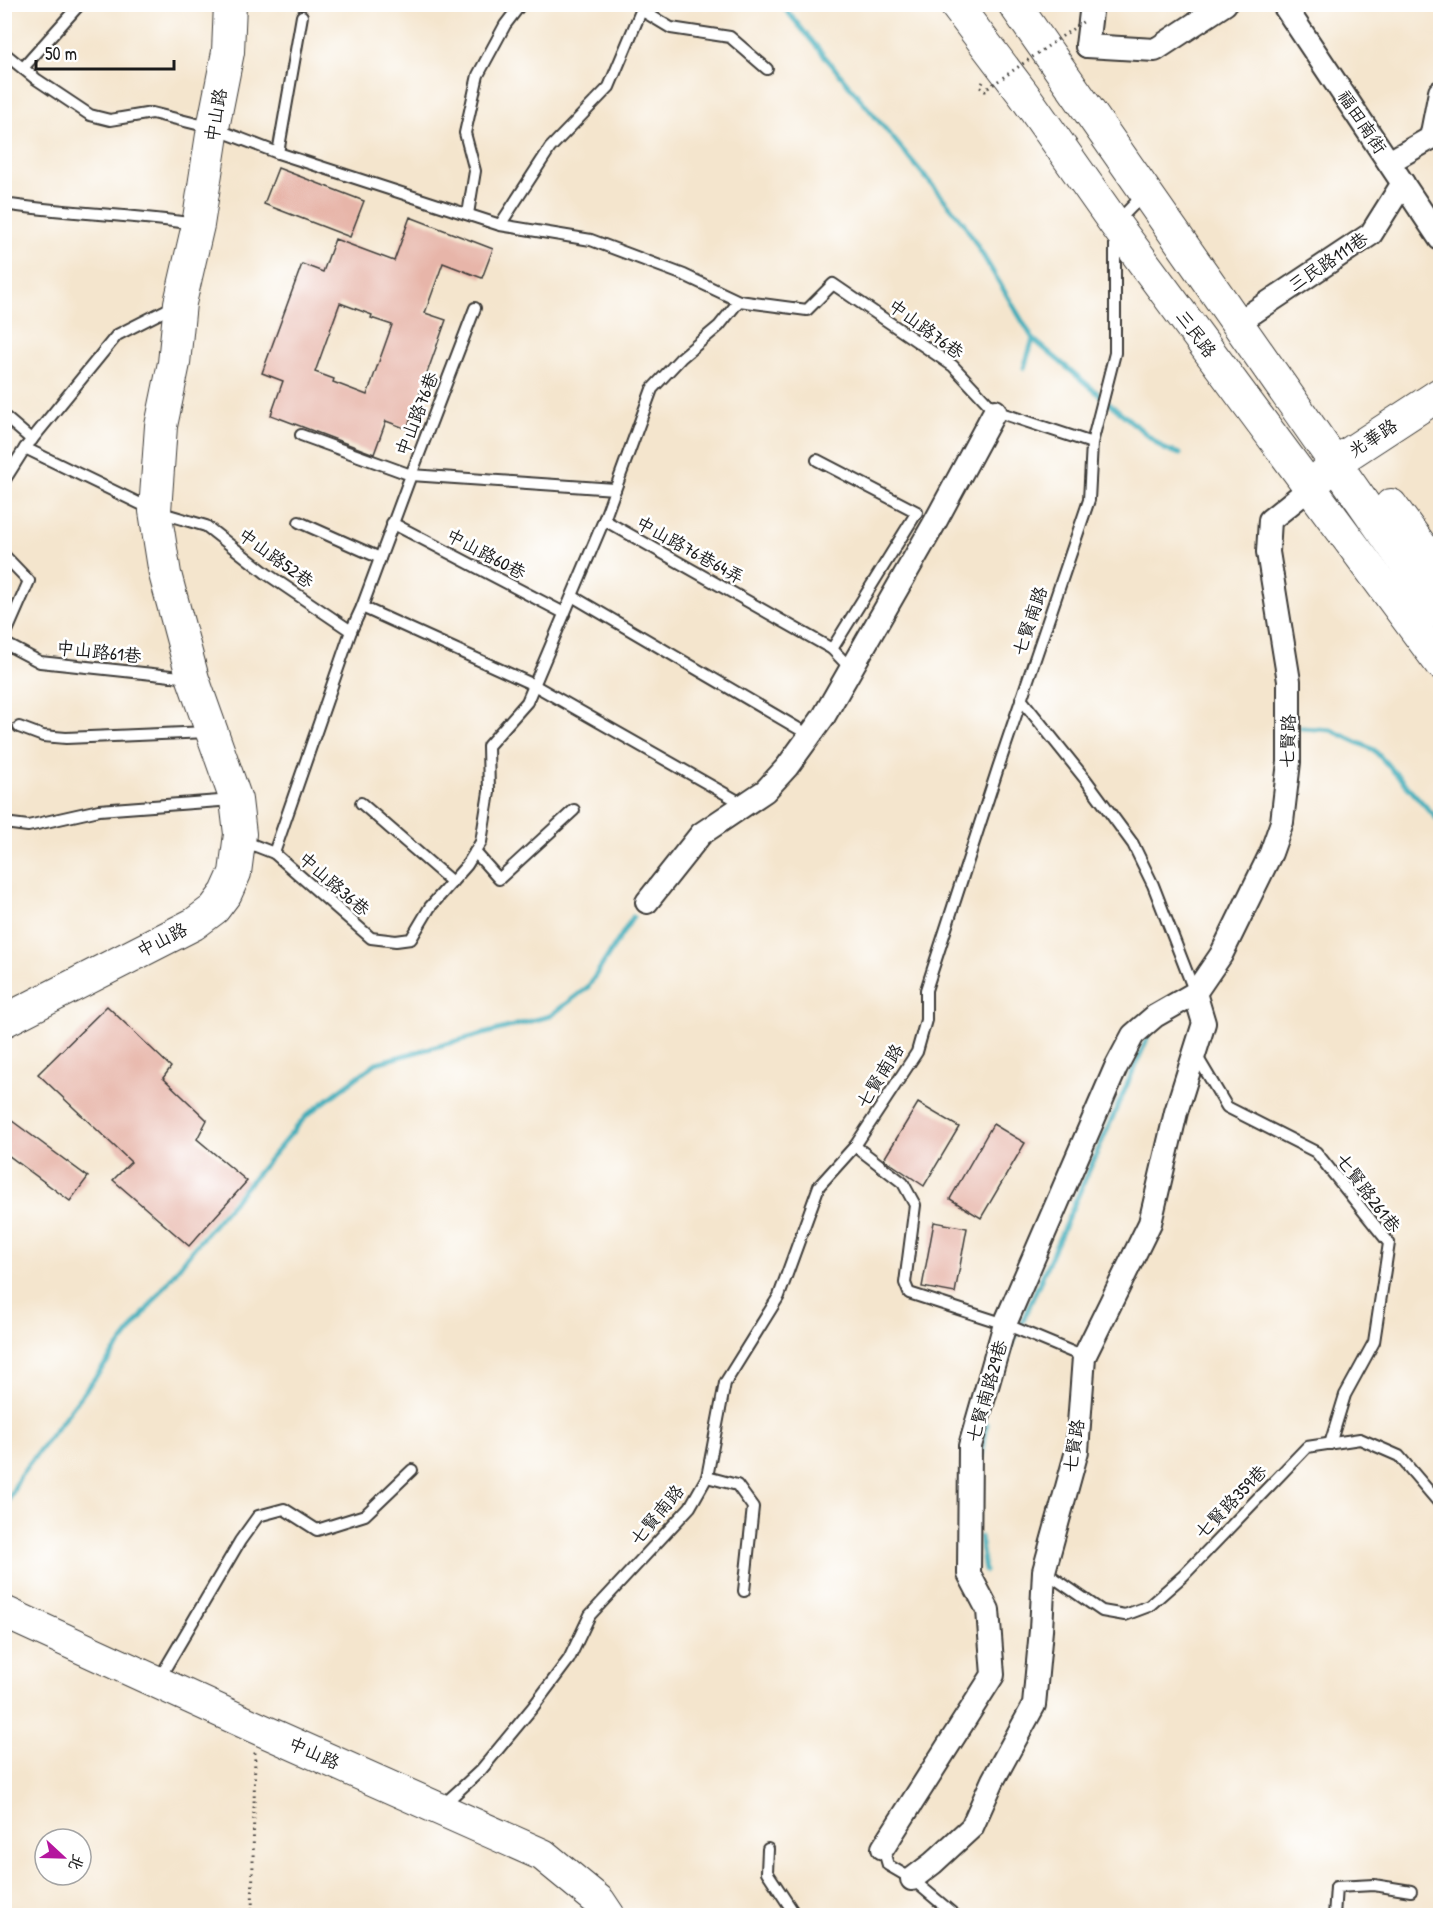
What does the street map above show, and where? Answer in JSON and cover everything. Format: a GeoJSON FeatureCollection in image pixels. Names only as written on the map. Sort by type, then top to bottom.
{"type":"FeatureCollection","features":[{"type":"Feature","properties":{"kind":"street","name":"中山路"},"geometry":{"type":"LineString","coordinates":[[4,1022],[194,924],[214,909],[226,893],[235,873],[240,840],[236,800],[193,679],[165,574],[155,511],[160,426],[174,363],[180,303],[198,225],[228,52],[230,4]]}},
{"type":"Feature","properties":{"kind":"street","name":"三民路"},"geometry":{"type":"LineString","coordinates":[[955,4],[1440,663]]}},
{"type":"Feature","properties":{"kind":"street"},"geometry":{"type":"LineString","coordinates":[[1014,4],[1440,613]]}},
{"type":"Feature","properties":{"kind":"street"},"geometry":{"type":"LineString","coordinates":[[1024,95],[1056,67],[1087,46],[1155,50],[1225,4]]}},
{"type":"Feature","properties":{"kind":"street","name":"福田南街"},"geometry":{"type":"LineString","coordinates":[[1283,4],[1440,237]]}},
{"type":"Feature","properties":{"kind":"street"},"geometry":{"type":"LineString","coordinates":[[1087,46],[1088,13]]}},
{"type":"Feature","properties":{"kind":"street"},"geometry":{"type":"LineString","coordinates":[[1389,162],[1436,136],[1440,92]]}},
{"type":"Feature","properties":{"kind":"street","name":"三民路111巷"},"geometry":{"type":"LineString","coordinates":[[1236,324],[1371,234],[1402,183]]}},
{"type":"Feature","properties":{"kind":"street","name":"光華路"},"geometry":{"type":"LineString","coordinates":[[1310,488],[1336,462],[1440,394]]}},
{"type":"Feature","properties":{"kind":"street"},"geometry":{"type":"LineString","coordinates":[[647,902],[701,834],[765,791],[811,736],[934,524],[995,411]]}},
{"type":"Feature","properties":{"kind":"street"},"geometry":{"type":"LineString","coordinates":[[1336,462],[1379,488],[1440,572]]}},
{"type":"Feature","properties":{"kind":"street","name":"七賢路"},"geometry":{"type":"LineString","coordinates":[[912,1879],[972,1827],[993,1780],[1034,1705],[1044,1571],[1077,1451],[1084,1357],[1150,1223],[1176,1112],[1204,1023],[1195,993],[1221,956],[1271,853],[1282,822],[1289,762],[1289,681],[1268,552],[1270,520],[1310,488]]}},
{"type":"Feature","properties":{"kind":"street","name":"七賢南路29巷"},"geometry":{"type":"LineString","coordinates":[[883,1848],[993,1675],[988,1610],[969,1574],[970,1446],[1005,1324],[1116,1067],[1133,1035],[1155,1016],[1195,993]]}},
{"type":"Feature","properties":{"kind":"street","name":"中山路"},"geometry":{"type":"LineString","coordinates":[[4,1612],[543,1855],[599,1901],[609,1916]]}},
{"type":"Feature","properties":{"kind":"lane"},"geometry":{"type":"LineString","coordinates":[[24,68],[80,4]]}},
{"type":"Feature","properties":{"kind":"lane"},"geometry":{"type":"LineString","coordinates":[[468,214],[475,171],[465,133],[478,75],[505,25],[521,4]]}},
{"type":"Feature","properties":{"kind":"lane"},"geometry":{"type":"LineString","coordinates":[[500,225],[550,148],[609,87],[642,7],[671,28],[730,37],[767,69]]}},
{"type":"Feature","properties":{"kind":"lane"},"geometry":{"type":"LineString","coordinates":[[278,153],[302,16]]}},
{"type":"Feature","properties":{"kind":"lane","name":"中山路76巷"},"geometry":{"type":"LineString","coordinates":[[4,53],[90,115],[110,120],[152,113],[213,128],[278,153],[500,225],[591,240],[684,275],[739,301],[807,310],[833,284],[952,366],[995,411],[1092,443]]}},
{"type":"Feature","properties":{"kind":"lane"},"geometry":{"type":"LineString","coordinates":[[1115,224],[1145,193]]}},
{"type":"Feature","properties":{"kind":"lane"},"geometry":{"type":"LineString","coordinates":[[4,204],[47,211],[162,219],[198,225]]}},
{"type":"Feature","properties":{"kind":"lane","name":"七賢南路"},"geometry":{"type":"LineString","coordinates":[[440,1808],[481,1770],[533,1707],[568,1659],[590,1615],[690,1507],[706,1477],[725,1383],[779,1296],[819,1186],[855,1146],[917,1052],[926,1020],[926,990],[1089,500],[1092,443],[1115,352],[1115,224]]}},
{"type":"Feature","properties":{"kind":"lane"},"geometry":{"type":"LineString","coordinates":[[534,685],[604,520],[652,389],[681,358],[719,326],[739,301]]}},
{"type":"Feature","properties":{"kind":"lane"},"geometry":{"type":"LineString","coordinates":[[4,481],[28,444],[117,335],[180,303]]}},
{"type":"Feature","properties":{"kind":"lane","name":"中山路76巷"},"geometry":{"type":"LineString","coordinates":[[475,308],[411,475],[615,489]]}},
{"type":"Feature","properties":{"kind":"lane"},"geometry":{"type":"LineString","coordinates":[[4,416],[28,444],[155,511]]}},
{"type":"Feature","properties":{"kind":"lane"},"geometry":{"type":"LineString","coordinates":[[301,435],[411,475],[351,631]]}},
{"type":"Feature","properties":{"kind":"lane"},"geometry":{"type":"LineString","coordinates":[[818,460],[917,512],[832,649]]}},
{"type":"Feature","properties":{"kind":"lane","name":"中山路52巷"},"geometry":{"type":"LineString","coordinates":[[155,511],[206,526],[267,574],[351,631]]}},
{"type":"Feature","properties":{"kind":"lane","name":"中山路76巷64弄"},"geometry":{"type":"LineString","coordinates":[[604,520],[832,649],[851,669]]}},
{"type":"Feature","properties":{"kind":"lane"},"geometry":{"type":"LineString","coordinates":[[299,522],[380,558]]}},
{"type":"Feature","properties":{"kind":"lane","name":"中山路60巷"},"geometry":{"type":"LineString","coordinates":[[392,524],[564,613]]}},
{"type":"Feature","properties":{"kind":"lane"},"geometry":{"type":"LineString","coordinates":[[4,555],[29,582],[4,638]]}},
{"type":"Feature","properties":{"kind":"lane"},"geometry":{"type":"LineString","coordinates":[[572,596],[811,736]]}},
{"type":"Feature","properties":{"kind":"lane"},"geometry":{"type":"LineString","coordinates":[[362,607],[534,685],[745,805]]}},
{"type":"Feature","properties":{"kind":"lane","name":"中山路36巷"},"geometry":{"type":"LineString","coordinates":[[274,853],[351,631]]}},
{"type":"Feature","properties":{"kind":"lane","name":"中山路61巷"},"geometry":{"type":"LineString","coordinates":[[4,644],[40,662],[193,679]]}},
{"type":"Feature","properties":{"kind":"lane","name":"中山路36巷"},"geometry":{"type":"LineString","coordinates":[[240,840],[274,853],[371,938],[396,941],[411,939],[430,907],[452,882],[481,842],[489,792],[488,746],[527,702],[534,685]]}},
{"type":"Feature","properties":{"kind":"lane","name":"七賢路"},"geometry":{"type":"LineString","coordinates":[[1021,699],[1086,780],[1133,844],[1153,885],[1195,993]]}},
{"type":"Feature","properties":{"kind":"lane"},"geometry":{"type":"LineString","coordinates":[[19,727],[43,736],[66,738],[212,732]]}},
{"type":"Feature","properties":{"kind":"lane"},"geometry":{"type":"LineString","coordinates":[[4,823],[28,826],[99,810],[236,800]]}},
{"type":"Feature","properties":{"kind":"lane"},"geometry":{"type":"LineString","coordinates":[[362,804],[452,882]]}},
{"type":"Feature","properties":{"kind":"lane"},"geometry":{"type":"LineString","coordinates":[[475,852],[499,879],[574,810]]}},
{"type":"Feature","properties":{"kind":"lane","name":"七賢路261巷"},"geometry":{"type":"LineString","coordinates":[[1195,1053],[1227,1107],[1316,1152],[1389,1243],[1374,1342],[1345,1395],[1330,1444]]}},
{"type":"Feature","properties":{"kind":"lane"},"geometry":{"type":"LineString","coordinates":[[855,1146],[903,1183],[915,1205],[905,1283],[909,1293],[1005,1324],[1084,1357]]}},
{"type":"Feature","properties":{"kind":"lane","name":"七賢路359巷"},"geometry":{"type":"LineString","coordinates":[[1044,1571],[1102,1611],[1125,1615],[1149,1606],[1183,1576],[1307,1447],[1360,1439],[1399,1456],[1440,1504]]}},
{"type":"Feature","properties":{"kind":"lane"},"geometry":{"type":"LineString","coordinates":[[157,1682],[240,1541],[258,1516],[284,1509],[317,1530],[365,1515],[412,1470]]}},
{"type":"Feature","properties":{"kind":"lane"},"geometry":{"type":"LineString","coordinates":[[706,1477],[737,1485],[753,1507],[744,1591]]}},
{"type":"Feature","properties":{"kind":"lane"},"geometry":{"type":"LineString","coordinates":[[883,1848],[888,1865],[912,1879],[956,1916]]}},
{"type":"Feature","properties":{"kind":"lane"},"geometry":{"type":"LineString","coordinates":[[768,1849],[767,1872],[792,1910],[788,1916]]}},
{"type":"Feature","properties":{"kind":"lane"},"geometry":{"type":"LineString","coordinates":[[1335,1916],[1336,1887],[1374,1885],[1411,1891]]}},
{"type":"Feature","properties":{"kind":"path"},"geometry":{"type":"LineString","coordinates":[[986,87],[1088,13]]}},
{"type":"Feature","properties":{"kind":"path"},"geometry":{"type":"LineString","coordinates":[[252,1916],[255,1727]]}},
{"type":"Feature","properties":{"kind":"building"},"geometry":{"type":"Polygon","coordinates":[[[278,168],[364,201],[350,237],[264,204],[278,168]]]}},
{"type":"Feature","properties":{"kind":"building"},"geometry":{"type":"Polygon","coordinates":[[[410,217],[493,249],[482,278],[443,263],[425,313],[446,320],[407,429],[386,421],[374,454],[271,415],[283,381],[262,373],[302,264],[323,272],[335,239],[394,261],[410,217]],[[340,303],[315,372],[334,379],[333,382],[367,395],[392,325],[371,318],[372,315],[340,303]]]}},
{"type":"Feature","properties":{"kind":"building"},"geometry":{"type":"Polygon","coordinates":[[[107,1006],[171,1067],[163,1078],[207,1120],[197,1139],[247,1181],[189,1246],[113,1180],[131,1162],[38,1074],[107,1006]]]}},
{"type":"Feature","properties":{"kind":"building"},"geometry":{"type":"Polygon","coordinates":[[[918,1103],[959,1127],[924,1186],[884,1159],[918,1103]]]}},
{"type":"Feature","properties":{"kind":"building"},"geometry":{"type":"Polygon","coordinates":[[[4,1115],[88,1177],[70,1201],[4,1152],[4,1115]]]}},
{"type":"Feature","properties":{"kind":"building"},"geometry":{"type":"Polygon","coordinates":[[[993,1124],[1025,1143],[981,1218],[950,1199],[993,1124]]]}},
{"type":"Feature","properties":{"kind":"building"},"geometry":{"type":"Polygon","coordinates":[[[934,1222],[967,1228],[955,1293],[922,1287],[934,1222]]]}},
{"type":"Feature","properties":{"kind":"waterway"},"geometry":{"type":"LineString","coordinates":[[781,4],[963,222],[1033,339],[1024,368]]}},
{"type":"Feature","properties":{"kind":"waterway"},"geometry":{"type":"LineString","coordinates":[[1033,339],[1164,449],[1180,454]]}},
{"type":"Feature","properties":{"kind":"waterway"},"geometry":{"type":"LineString","coordinates":[[1301,728],[1331,730],[1374,750],[1440,822]]}},
{"type":"Feature","properties":{"kind":"waterway"},"geometry":{"type":"LineString","coordinates":[[4,1510],[20,1476],[193,1249],[307,1115],[376,1063],[550,1016],[588,987],[633,917]]}},
{"type":"Feature","properties":{"kind":"waterway"},"geometry":{"type":"LineString","coordinates":[[1005,1361],[1148,1037]]}},
{"type":"Feature","properties":{"kind":"waterway"},"geometry":{"type":"LineString","coordinates":[[980,1468],[987,1424]]}},
{"type":"Feature","properties":{"kind":"waterway"},"geometry":{"type":"LineString","coordinates":[[980,1537],[985,1571]]}}]}
